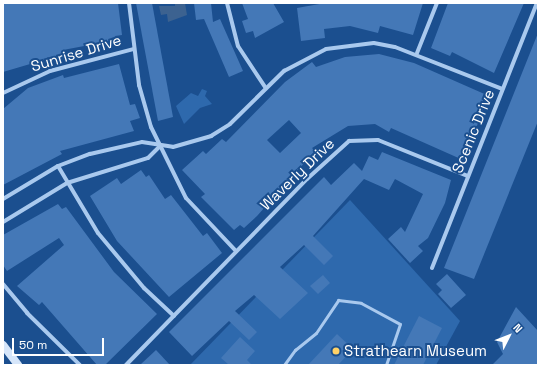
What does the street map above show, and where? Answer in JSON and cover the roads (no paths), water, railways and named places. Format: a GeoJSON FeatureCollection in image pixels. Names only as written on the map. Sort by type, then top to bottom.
{"type":"FeatureCollection","features":[{"type":"Feature","properties":{"kind":"main road"},"geometry":{"type":"LineString","coordinates":[[3,345],[18,365]]}},
{"type":"Feature","properties":{"kind":"street"},"geometry":{"type":"LineString","coordinates":[[129,3],[139,85],[160,146],[186,198],[236,252]]}},
{"type":"Feature","properties":{"kind":"street"},"geometry":{"type":"LineString","coordinates":[[227,3],[238,46],[265,88]]}},
{"type":"Feature","properties":{"kind":"street"},"geometry":{"type":"LineString","coordinates":[[417,53],[437,3]]}},
{"type":"Feature","properties":{"kind":"street","name":"Scenic Drive"},"geometry":{"type":"LineString","coordinates":[[432,268],[537,3]]}},
{"type":"Feature","properties":{"kind":"street"},"geometry":{"type":"LineString","coordinates":[[3,199],[58,166],[142,142],[160,146],[184,145],[211,136],[230,124],[284,71],[326,49],[374,43],[417,53],[502,89]]}},
{"type":"Feature","properties":{"kind":"street","name":"Sunrise Drive"},"geometry":{"type":"LineString","coordinates":[[3,93],[50,71],[134,49]]}},
{"type":"Feature","properties":{"kind":"street","name":"Waverly Drive"},"geometry":{"type":"LineString","coordinates":[[126,365],[236,252],[349,141],[378,140],[468,176]]}},
{"type":"Feature","properties":{"kind":"street"},"geometry":{"type":"LineString","coordinates":[[3,222],[67,183],[148,158],[160,146]]}},
{"type":"Feature","properties":{"kind":"street"},"geometry":{"type":"LineString","coordinates":[[58,166],[67,183],[116,255],[174,316]]}},
{"type":"Feature","properties":{"kind":"street"},"geometry":{"type":"LineString","coordinates":[[3,284],[27,313],[80,365]]}},
{"type":"Feature","properties":{"kind":"lane"},"geometry":{"type":"LineString","coordinates":[[284,365],[295,350],[316,333],[338,300],[361,303],[400,324],[386,365]]}},
{"type":"Feature","properties":{"kind":"place","name":"Strathearn Museum"},"geometry":{"type":"Point","coordinates":[336,351]}}]}
